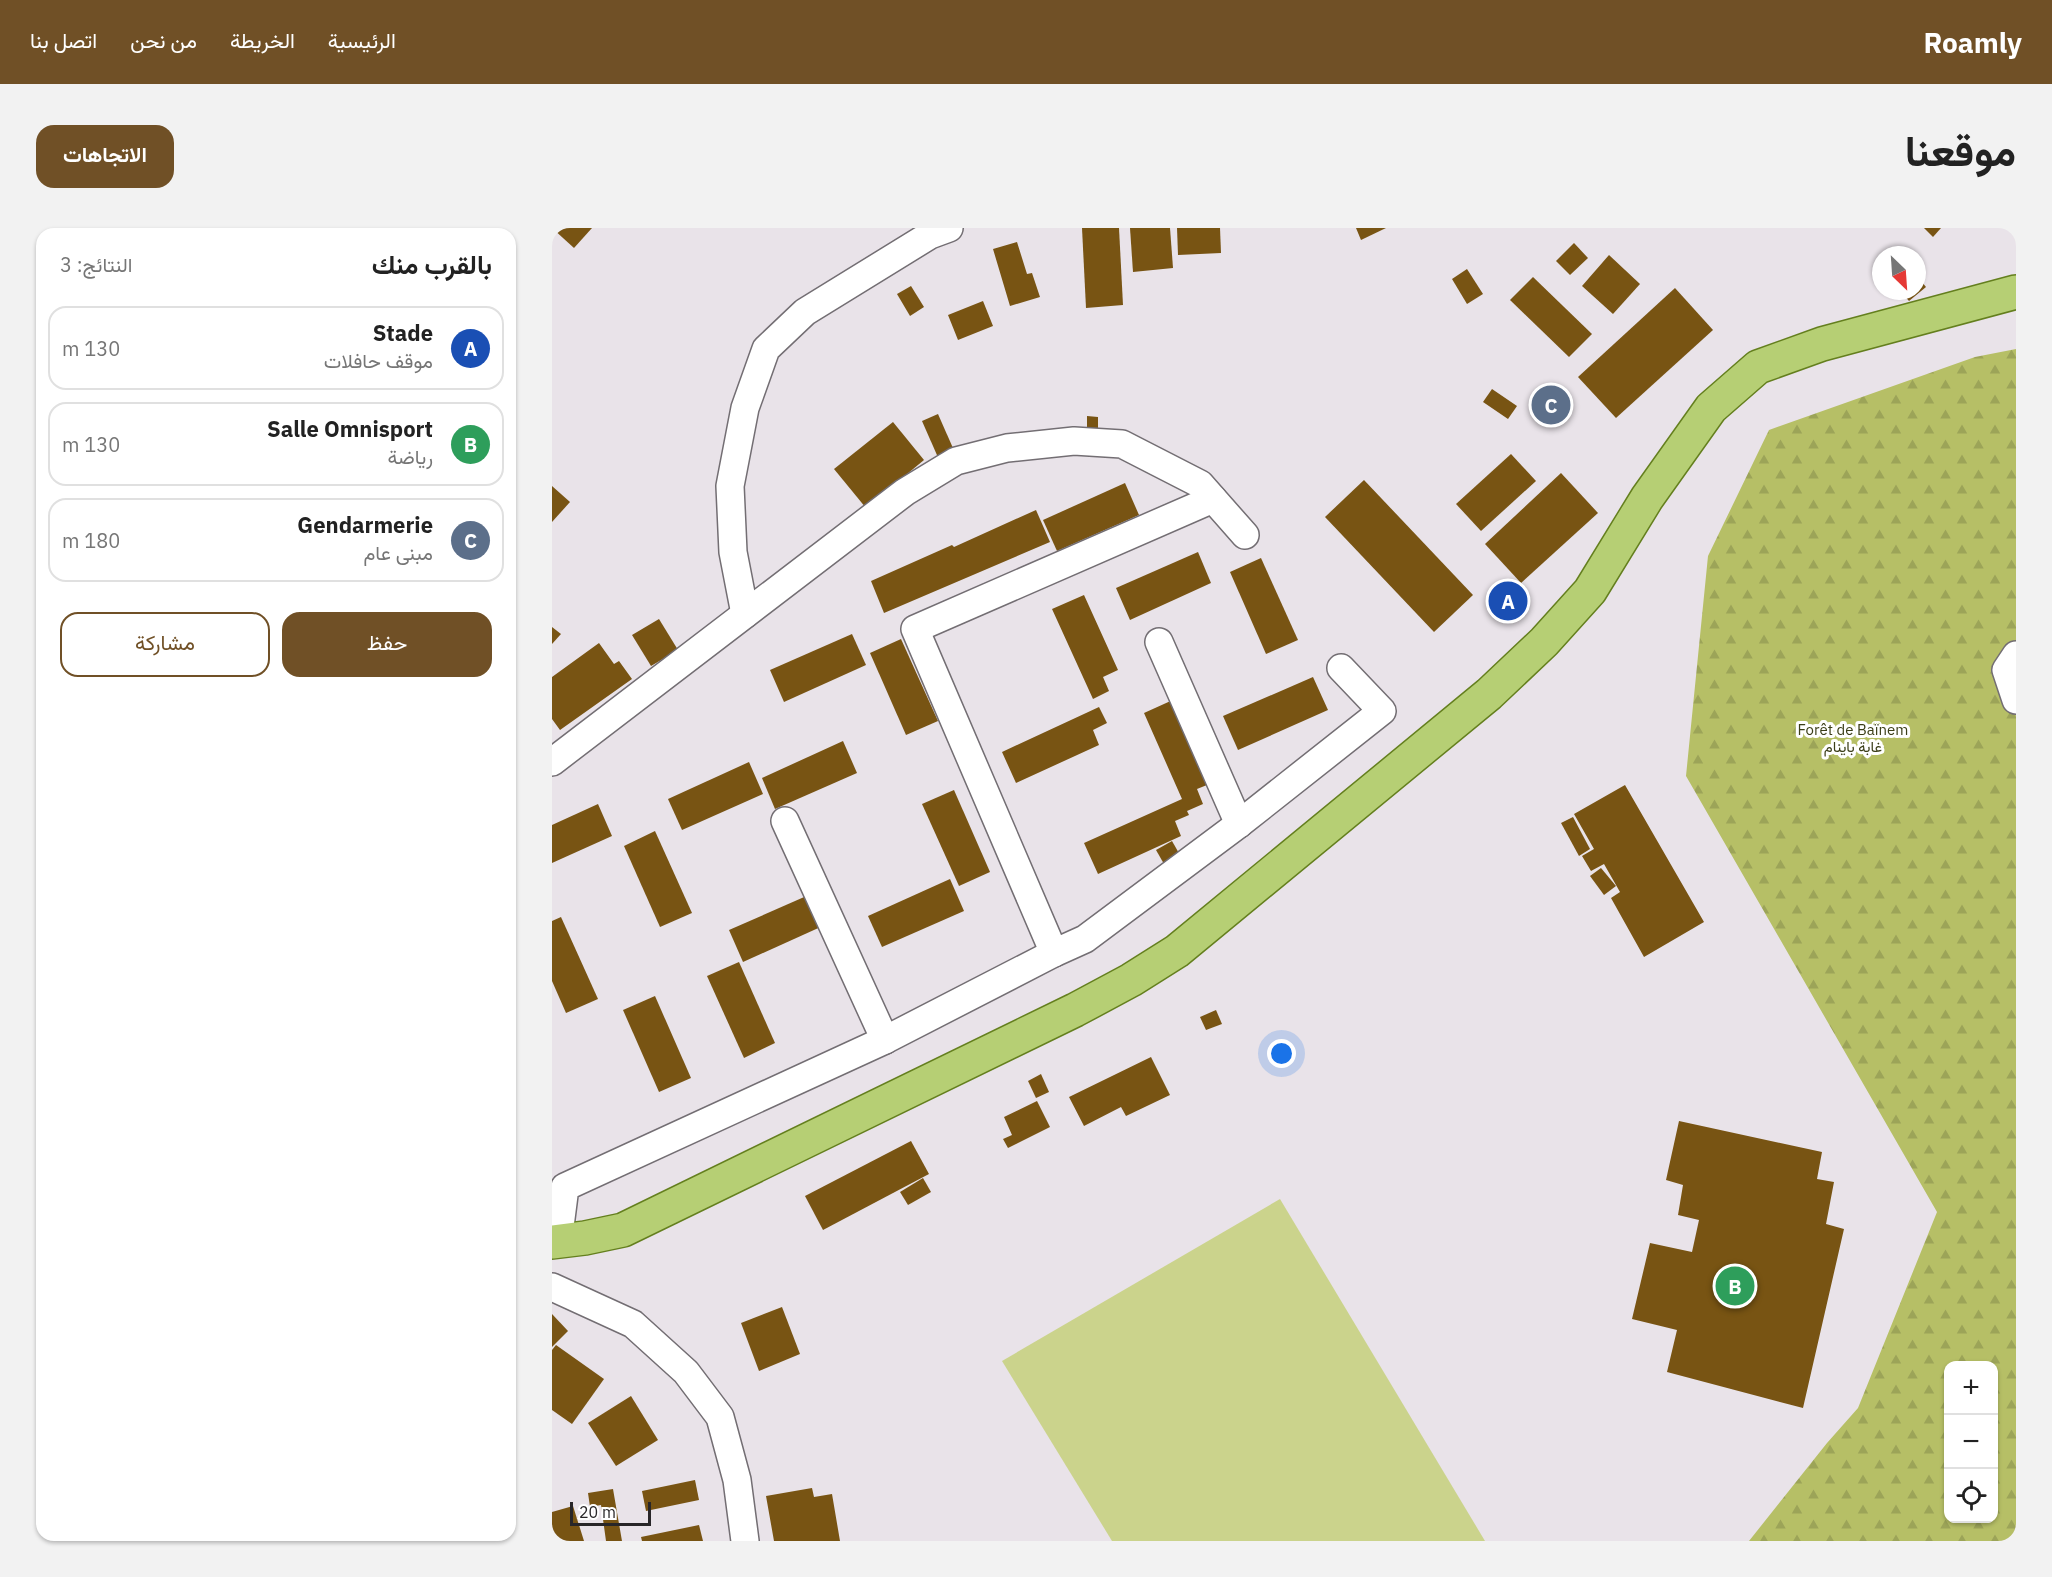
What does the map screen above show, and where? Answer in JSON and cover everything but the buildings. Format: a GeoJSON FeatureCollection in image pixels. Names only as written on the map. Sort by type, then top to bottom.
{"type":"FeatureCollection","features":[{"type":"Feature","properties":{"kind":"main road"},"geometry":{"type":"LineString","coordinates":[[555,1242],[623,1230],[1076,1010],[1131,980],[1177,951],[1489,694],[1544,642],[1590,591],[1647,498],[1711,408],[1758,367],[1822,344],[2016,292]]}},
{"type":"Feature","properties":{"kind":"street"},"geometry":{"type":"LineString","coordinates":[[745,615],[733,552],[730,486],[745,408],[766,349],[806,312],[930,235],[949,228]]}},
{"type":"Feature","properties":{"kind":"street"},"geometry":{"type":"LineString","coordinates":[[552,762],[905,492],[956,461],[1007,448],[1074,441],[1122,444],[1200,484],[1245,535]]}},
{"type":"Feature","properties":{"kind":"street"},"geometry":{"type":"LineString","coordinates":[[1054,953],[915,629],[1214,500]]}},
{"type":"Feature","properties":{"kind":"street"},"geometry":{"type":"LineString","coordinates":[[1159,642],[1239,824]]}},
{"type":"Feature","properties":{"kind":"street"},"geometry":{"type":"LineString","coordinates":[[2016,656],[2006,670],[2016,700]]}},
{"type":"Feature","properties":{"kind":"street"},"geometry":{"type":"LineString","coordinates":[[555,1242],[565,1187],[885,1040],[1085,939],[1239,824],[1382,711],[1341,668]]}},
{"type":"Feature","properties":{"kind":"street"},"geometry":{"type":"LineString","coordinates":[[784,821],[885,1040]]}},
{"type":"Feature","properties":{"kind":"street"},"geometry":{"type":"LineString","coordinates":[[552,1287],[633,1324],[686,1372],[720,1417],[737,1480],[745,1541]]}},
{"type":"Feature","properties":{"kind":"green space","name":"Forêt de Baïnem غابة باينام"},"geometry":{"type":"Polygon","coordinates":[[[2016,349],[2016,1541],[1749,1541],[1858,1408],[1937,1212],[1686,776],[1708,556],[1769,430],[1975,357],[2016,349]]]}},
{"type":"Feature","properties":{"kind":"green space"},"geometry":{"type":"Polygon","coordinates":[[[1280,1199],[1485,1541],[1112,1541],[1002,1361],[1280,1199]]]}},
{"type":"Feature","properties":{"kind":"place","name":"Gendarmerie"},"geometry":{"type":"Point","coordinates":[1551,405]}},
{"type":"Feature","properties":{"kind":"place","name":"Stade"},"geometry":{"type":"Point","coordinates":[1508,601]}},
{"type":"Feature","properties":{"kind":"place","name":"Salle Omnisport"},"geometry":{"type":"Point","coordinates":[1735,1286]}}]}
